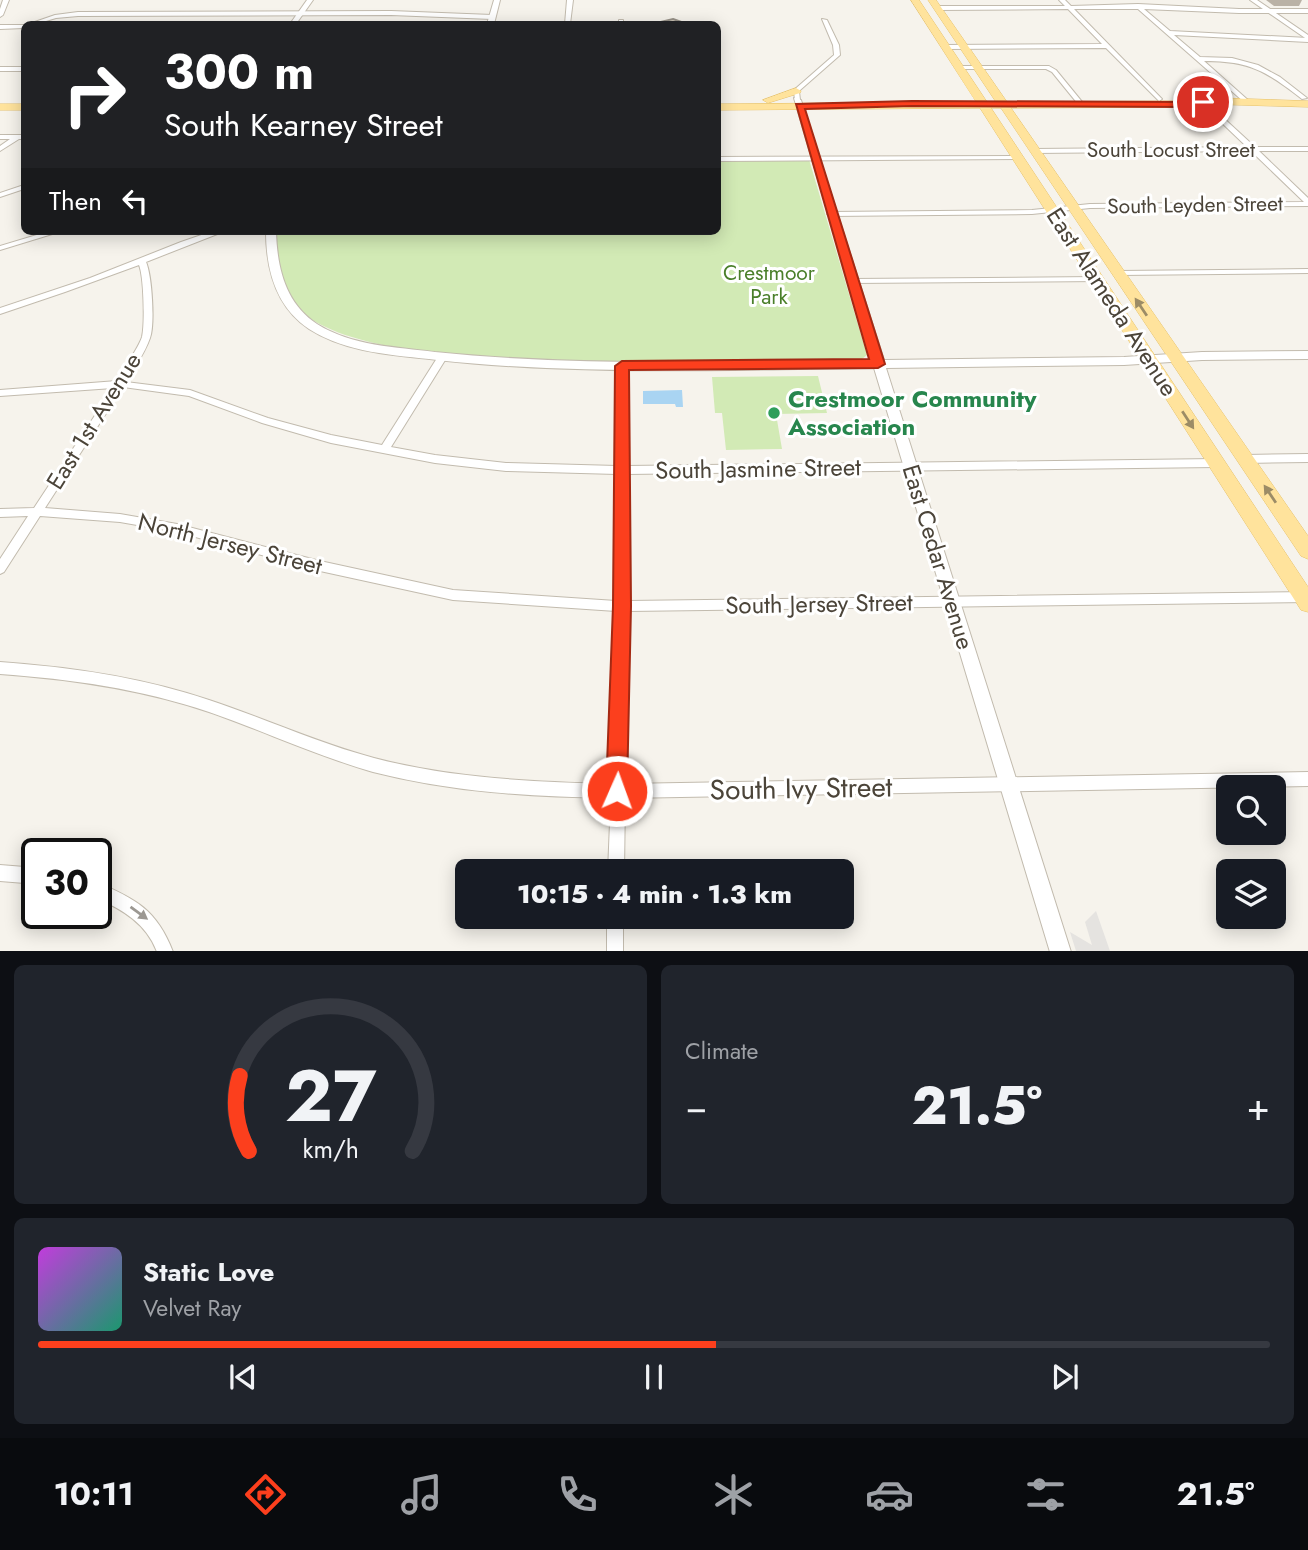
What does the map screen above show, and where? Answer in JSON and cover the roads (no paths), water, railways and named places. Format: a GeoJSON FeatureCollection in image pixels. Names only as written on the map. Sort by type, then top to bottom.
{"type":"FeatureCollection","features":[{"type":"Feature","properties":{"kind":"main road","name":"East Alameda Avenue"},"geometry":{"type":"LineString","coordinates":[[915,0],[1306,599]]}},
{"type":"Feature","properties":{"kind":"main road","name":"East Alameda Avenue"},"geometry":{"type":"LineString","coordinates":[[935,4],[1308,551]]}},
{"type":"Feature","properties":{"kind":"main road"},"geometry":{"type":"LineString","coordinates":[[937,104],[963,95],[967,91],[968,81]]}},
{"type":"Feature","properties":{"kind":"main road"},"geometry":{"type":"LineString","coordinates":[[721,107],[797,99]]}},
{"type":"Feature","properties":{"kind":"main road"},"geometry":{"type":"LineString","coordinates":[[721,100],[797,99],[912,104],[1203,102]]}},
{"type":"Feature","properties":{"kind":"main road"},"geometry":{"type":"LineString","coordinates":[[1080,103],[1159,99],[1203,102],[1307,100]]}},
{"type":"Feature","properties":{"kind":"main road"},"geometry":{"type":"LineString","coordinates":[[937,104],[972,111],[993,119]]}},
{"type":"Feature","properties":{"kind":"main road"},"geometry":{"type":"LineString","coordinates":[[0,107],[21,107]]}},
{"type":"Feature","properties":{"kind":"street"},"geometry":{"type":"LineString","coordinates":[[1,12],[6,0]]}},
{"type":"Feature","properties":{"kind":"street"},"geometry":{"type":"LineString","coordinates":[[295,21],[310,0]]}},
{"type":"Feature","properties":{"kind":"street"},"geometry":{"type":"LineString","coordinates":[[42,21],[78,14],[301,13],[391,13],[491,21],[497,0]]}},
{"type":"Feature","properties":{"kind":"street"},"geometry":{"type":"LineString","coordinates":[[567,21],[570,0]]}},
{"type":"Feature","properties":{"kind":"street"},"geometry":{"type":"LineString","coordinates":[[1062,0],[1159,99]]}},
{"type":"Feature","properties":{"kind":"street"},"geometry":{"type":"LineString","coordinates":[[1131,0],[1246,102]]}},
{"type":"Feature","properties":{"kind":"street"},"geometry":{"type":"LineString","coordinates":[[1254,0],[1308,39]]}},
{"type":"Feature","properties":{"kind":"street"},"geometry":{"type":"LineString","coordinates":[[935,4],[1308,10]]}},
{"type":"Feature","properties":{"kind":"street"},"geometry":{"type":"LineString","coordinates":[[797,99],[837,55],[833,37],[824,20]]}},
{"type":"Feature","properties":{"kind":"street"},"geometry":{"type":"LineString","coordinates":[[0,27],[21,30]]}},
{"type":"Feature","properties":{"kind":"street"},"geometry":{"type":"LineString","coordinates":[[1168,33],[1308,39]]}},
{"type":"Feature","properties":{"kind":"street"},"geometry":{"type":"LineString","coordinates":[[946,47],[1107,46]]}},
{"type":"Feature","properties":{"kind":"street"},"geometry":{"type":"LineString","coordinates":[[1198,59],[1235,60],[1259,65],[1307,100]]}},
{"type":"Feature","properties":{"kind":"street"},"geometry":{"type":"LineString","coordinates":[[959,68],[1047,68],[1054,71],[1080,103]]}},
{"type":"Feature","properties":{"kind":"street"},"geometry":{"type":"LineString","coordinates":[[0,69],[21,69]]}},
{"type":"Feature","properties":{"kind":"street","name":"East Cedar Avenue"},"geometry":{"type":"LineString","coordinates":[[797,99],[1061,951]]}},
{"type":"Feature","properties":{"kind":"street"},"geometry":{"type":"LineString","coordinates":[[1203,102],[1308,203]]}},
{"type":"Feature","properties":{"kind":"street"},"geometry":{"type":"LineString","coordinates":[[0,137],[21,137]]}},
{"type":"Feature","properties":{"kind":"street"},"geometry":{"type":"LineString","coordinates":[[0,149],[21,137]]}},
{"type":"Feature","properties":{"kind":"street","name":"South Locust Street"},"geometry":{"type":"LineString","coordinates":[[1034,151],[1308,149]]}},
{"type":"Feature","properties":{"kind":"street"},"geometry":{"type":"LineString","coordinates":[[721,159],[1018,157]]}},
{"type":"Feature","properties":{"kind":"street"},"geometry":{"type":"LineString","coordinates":[[0,195],[21,188]]}},
{"type":"Feature","properties":{"kind":"street","name":"South Leyden Street"},"geometry":{"type":"LineString","coordinates":[[831,214],[1032,212],[1090,206],[1308,203]]}},
{"type":"Feature","properties":{"kind":"street"},"geometry":{"type":"LineString","coordinates":[[0,248],[44,235]]}},
{"type":"Feature","properties":{"kind":"street"},"geometry":{"type":"LineString","coordinates":[[0,311],[208,235]]}},
{"type":"Feature","properties":{"kind":"street"},"geometry":{"type":"LineString","coordinates":[[271,235],[270,255],[278,286],[286,302],[309,324],[347,342],[442,357],[516,363],[622,366],[878,364],[1308,355]]}},
{"type":"Feature","properties":{"kind":"street","name":"East 1st Avenue"},"geometry":{"type":"LineString","coordinates":[[0,569],[120,384],[146,338],[148,288],[141,261]]}},
{"type":"Feature","properties":{"kind":"street"},"geometry":{"type":"LineString","coordinates":[[1119,274],[1308,271]]}},
{"type":"Feature","properties":{"kind":"street"},"geometry":{"type":"LineString","coordinates":[[852,281],[1097,279]]}},
{"type":"Feature","properties":{"kind":"street"},"geometry":{"type":"LineString","coordinates":[[384,450],[442,357]]}},
{"type":"Feature","properties":{"kind":"street"},"geometry":{"type":"LineString","coordinates":[[616,859],[622,606],[622,366]]}},
{"type":"Feature","properties":{"kind":"street","name":"South Jasmine Street"},"geometry":{"type":"LineString","coordinates":[[0,393],[120,384],[190,393],[265,421],[331,439],[384,450],[506,467],[622,470],[1216,463]]}},
{"type":"Feature","properties":{"kind":"street"},"geometry":{"type":"LineString","coordinates":[[1246,459],[1308,458]]}},
{"type":"Feature","properties":{"kind":"street","name":"North Jersey Street"},"geometry":{"type":"LineString","coordinates":[[0,513],[37,512],[120,518],[177,527],[333,569]]}},
{"type":"Feature","properties":{"kind":"street","name":"South Jersey Street"},"geometry":{"type":"LineString","coordinates":[[333,569],[453,595],[622,606],[1306,599]]}},
{"type":"Feature","properties":{"kind":"street","name":"South Ivy Street"},"geometry":{"type":"LineString","coordinates":[[0,668],[76,675],[148,688],[211,706],[300,741],[383,767],[449,781],[534,790],[617,791],[1308,779]]}},
{"type":"Feature","properties":{"kind":"street"},"geometry":{"type":"LineString","coordinates":[[0,873],[21,875]]}},
{"type":"Feature","properties":{"kind":"street"},"geometry":{"type":"LineString","coordinates":[[112,897],[148,920],[165,951]]}},
{"type":"Feature","properties":{"kind":"street"},"geometry":{"type":"LineString","coordinates":[[615,929],[615,951]]}},
{"type":"Feature","properties":{"kind":"water"},"geometry":{"type":"Polygon","coordinates":[[[682,390],[683,407],[676,407],[675,404],[643,404],[643,391],[682,390]]]}},
{"type":"Feature","properties":{"kind":"place","name":"Crestmoor Community Association"},"geometry":{"type":"Point","coordinates":[774,413]}},
{"type":"Feature","properties":{"kind":"park label","name":"Crestmoor Park"},"geometry":{"type":"Point","coordinates":[769,285]}}]}
